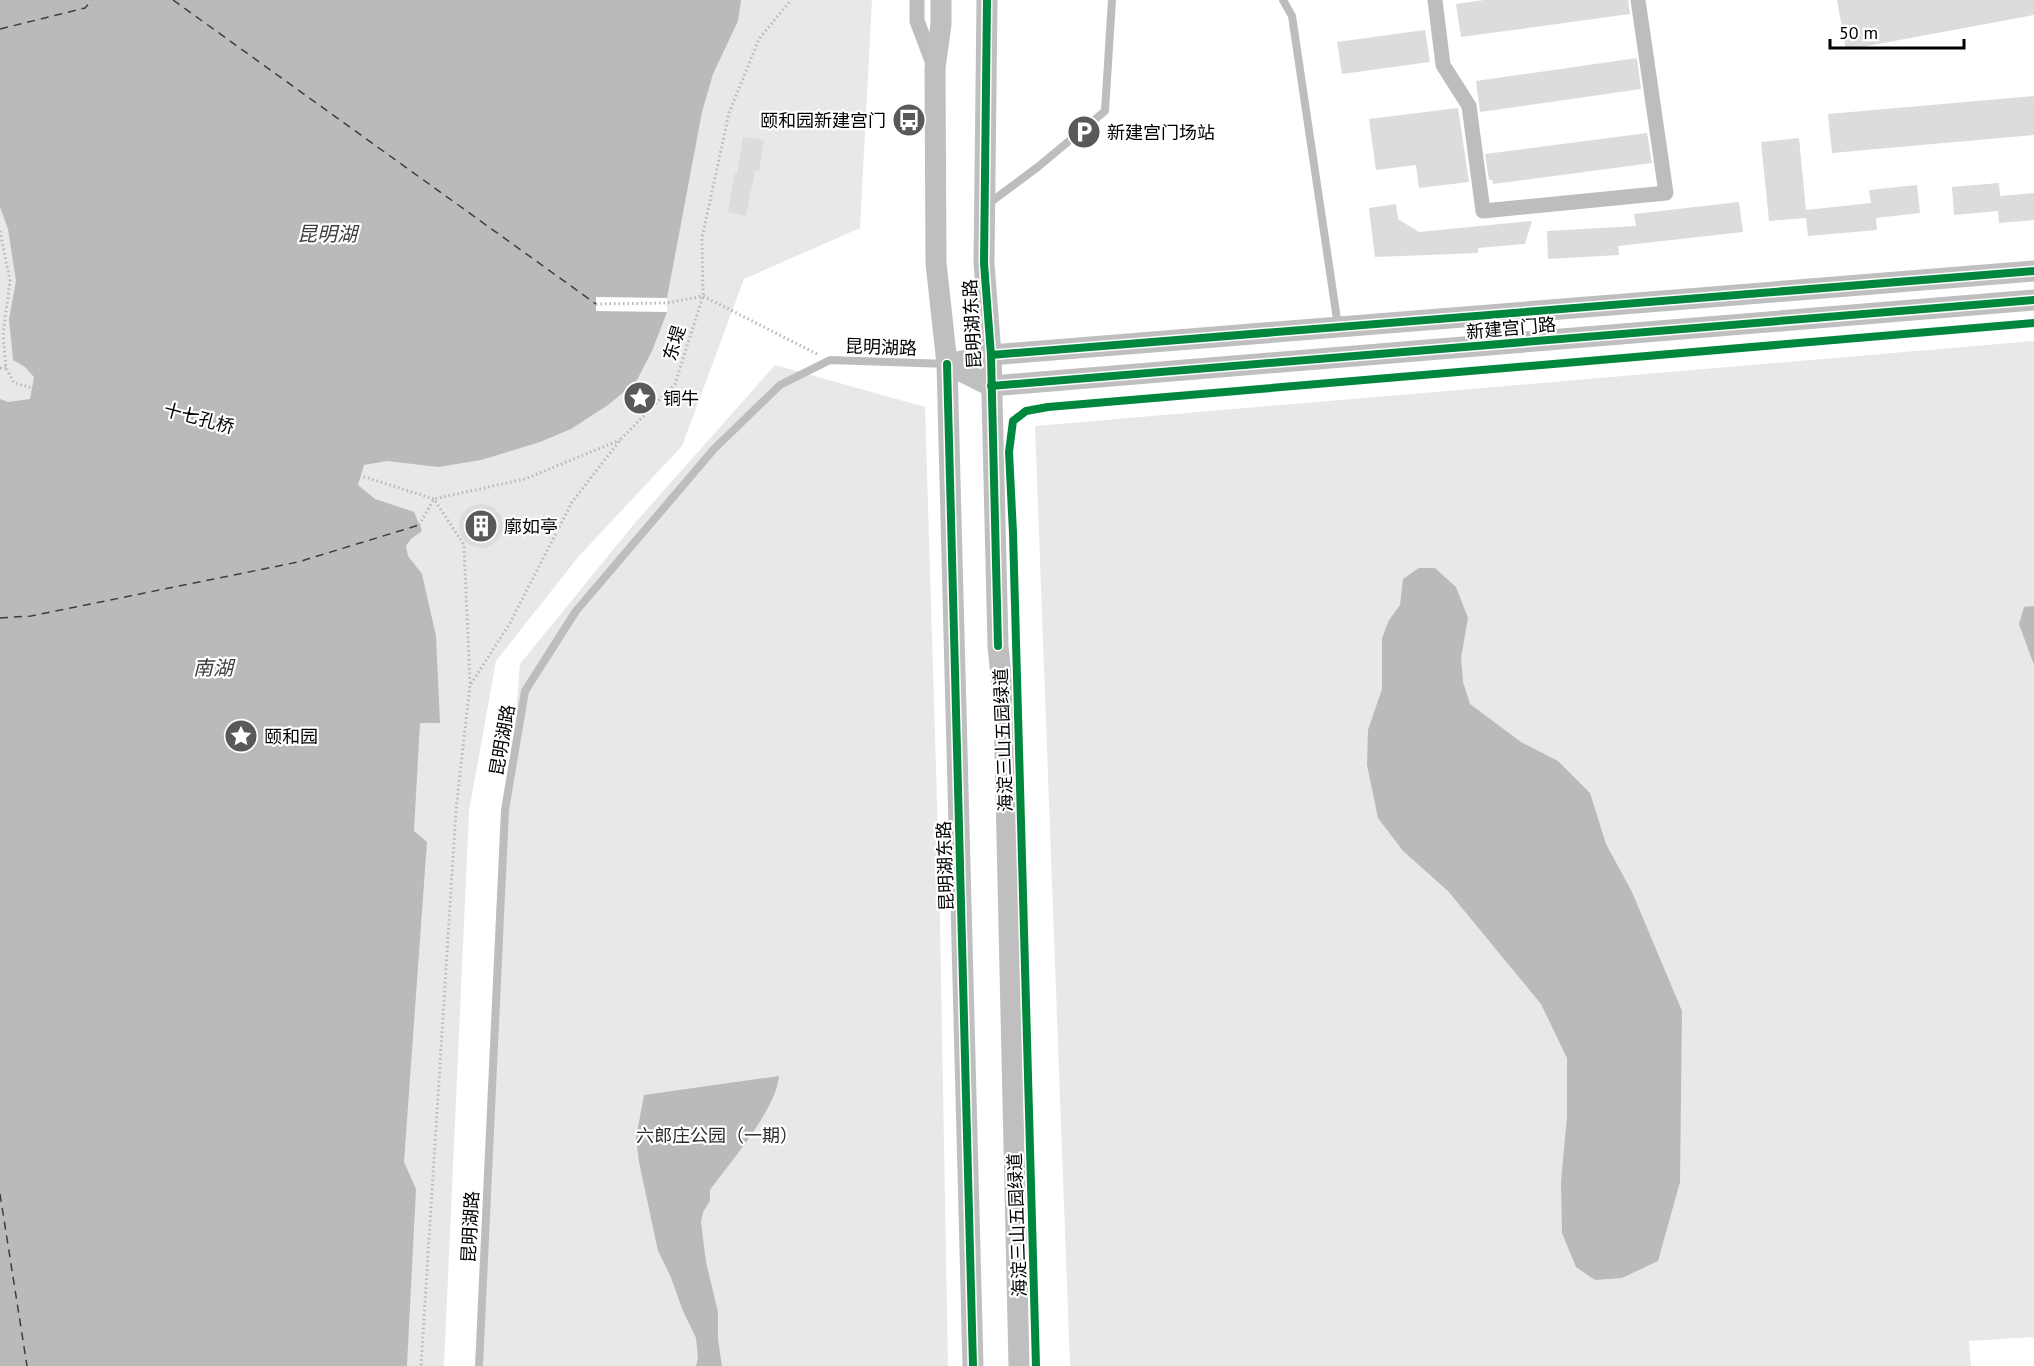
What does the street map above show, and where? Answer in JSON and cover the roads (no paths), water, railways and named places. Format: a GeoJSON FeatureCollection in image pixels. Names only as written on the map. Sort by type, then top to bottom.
{"type":"FeatureCollection","features":[{"type":"Feature","properties":{"kind":"main road","name":"昆明湖东路"},"geometry":{"type":"LineString","coordinates":[[941,0],[941,24],[935,68],[936,263],[947,364],[973,1366]]}},
{"type":"Feature","properties":{"kind":"main road","name":"昆明湖东路"},"geometry":{"type":"LineString","coordinates":[[987,0],[984,263],[991,355],[998,646],[1004,705],[1019,1366]]}},
{"type":"Feature","properties":{"kind":"main road","name":"新建宫门路"},"geometry":{"type":"LineString","coordinates":[[947,364],[991,355],[2034,271]]}},
{"type":"Feature","properties":{"kind":"main road","name":"新建宫门路"},"geometry":{"type":"LineString","coordinates":[[991,386],[2034,300]]}},
{"type":"Feature","properties":{"kind":"main road"},"geometry":{"type":"LineString","coordinates":[[947,364],[991,386]]}},
{"type":"Feature","properties":{"kind":"street"},"geometry":{"type":"LineString","coordinates":[[917,0],[917,21],[935,68]]}},
{"type":"Feature","properties":{"kind":"street"},"geometry":{"type":"LineString","coordinates":[[1435,0],[1443,64],[1469,106],[1483,211],[1666,193],[1638,0]]}},
{"type":"Feature","properties":{"kind":"lane"},"geometry":{"type":"LineString","coordinates":[[984,206],[1039,166],[1105,111],[1112,0]]}},
{"type":"Feature","properties":{"kind":"lane"},"geometry":{"type":"LineString","coordinates":[[1283,0],[1292,16],[1338,327]]}},
{"type":"Feature","properties":{"kind":"lane","name":"昆明湖路"},"geometry":{"type":"LineString","coordinates":[[479,1366],[505,810],[525,692],[576,611],[714,450],[780,385],[830,360],[947,364]]}},
{"type":"Feature","properties":{"kind":"water","name":"颐和园"},"geometry":{"type":"Polygon","coordinates":[[[0,0],[741,0],[738,21],[713,74],[702,112],[667,298],[667,312],[652,351],[636,382],[608,405],[571,429],[540,442],[481,460],[438,467],[387,461],[364,465],[358,485],[375,499],[414,512],[422,531],[406,546],[408,556],[422,574],[436,636],[440,723],[420,723],[414,831],[427,842],[404,1162],[416,1189],[407,1366],[0,1366],[0,399],[8,402],[30,399],[34,377],[25,367],[13,360],[9,319],[16,281],[8,229],[0,207],[0,0]]]}},
{"type":"Feature","properties":{"kind":"water"},"geometry":{"type":"Polygon","coordinates":[[[1419,568],[1435,568],[1456,587],[1468,618],[1461,658],[1463,682],[1470,704],[1521,742],[1558,761],[1590,793],[1606,844],[1632,892],[1682,1011],[1680,1182],[1658,1261],[1622,1278],[1595,1280],[1576,1267],[1562,1233],[1561,1182],[1567,1116],[1567,1058],[1541,1004],[1448,891],[1403,851],[1378,818],[1367,765],[1368,730],[1382,689],[1382,638],[1389,620],[1400,605],[1403,579],[1419,568]]]}},
{"type":"Feature","properties":{"kind":"water"},"geometry":{"type":"Polygon","coordinates":[[[2034,606],[2034,665],[2019,624],[2024,607],[2034,606]]]}},
{"type":"Feature","properties":{"kind":"water"},"geometry":{"type":"Polygon","coordinates":[[[779,1076],[770,1104],[710,1190],[710,1201],[703,1212],[701,1222],[706,1262],[718,1312],[718,1340],[722,1366],[696,1366],[698,1358],[696,1338],[658,1251],[639,1162],[636,1138],[644,1095],[779,1076]]]}},
{"type":"Feature","properties":{"kind":"place","name":"颐和园新建宫门"},"geometry":{"type":"Point","coordinates":[909,120]}},
{"type":"Feature","properties":{"kind":"place","name":"新建宫门场站"},"geometry":{"type":"Point","coordinates":[1084,132]}},
{"type":"Feature","properties":{"kind":"place","name":"铜牛"},"geometry":{"type":"Point","coordinates":[640,398]}},
{"type":"Feature","properties":{"kind":"place","name":"廓如亭"},"geometry":{"type":"Point","coordinates":[481,526]}},
{"type":"Feature","properties":{"kind":"place","name":"颐和园"},"geometry":{"type":"Point","coordinates":[241,736]}},
{"type":"Feature","properties":{"kind":"water label","name":"昆明湖"},"geometry":{"type":"Point","coordinates":[327,234]}},
{"type":"Feature","properties":{"kind":"water label","name":"南湖"},"geometry":{"type":"Point","coordinates":[213,668]}},
{"type":"Feature","properties":{"kind":"park label","name":"六郎庄公园（一期）"},"geometry":{"type":"Point","coordinates":[717,1135]}}]}
